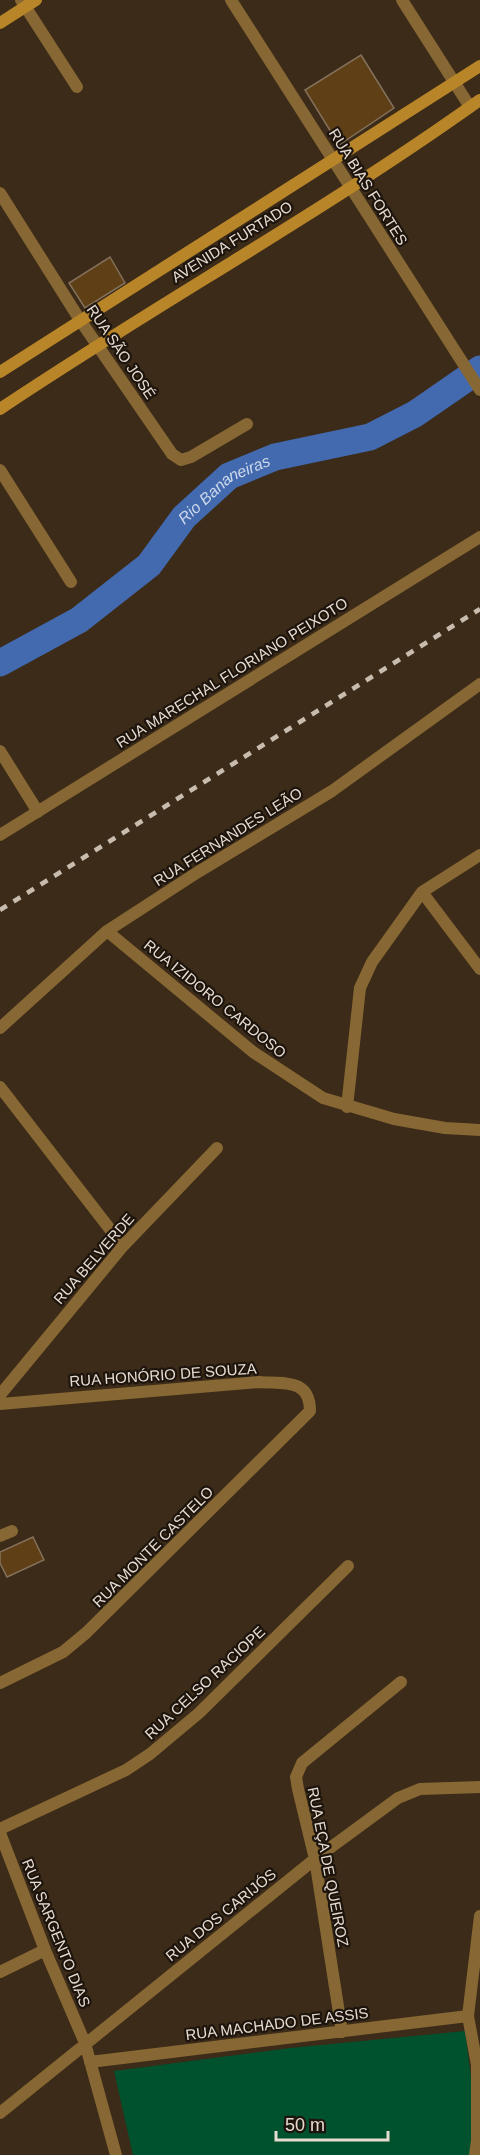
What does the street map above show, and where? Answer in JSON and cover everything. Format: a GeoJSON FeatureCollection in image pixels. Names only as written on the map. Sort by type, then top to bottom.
{"type":"FeatureCollection","features":[{"type":"Feature","properties":{"kind":"street","name":"RUA BIAS FORTES"},"geometry":{"type":"LineString","coordinates":[[231,0],[480,390]]}},
{"type":"Feature","properties":{"kind":"street"},"geometry":{"type":"LineString","coordinates":[[402,0],[455,82],[475,103]]}},
{"type":"Feature","properties":{"kind":"street"},"geometry":{"type":"LineString","coordinates":[[0,24],[27,2],[77,87]]}},
{"type":"Feature","properties":{"kind":"street","name":"AVENIDA FURTADO"},"geometry":{"type":"LineString","coordinates":[[0,372],[480,66]]}},
{"type":"Feature","properties":{"kind":"street","name":"AVENIDA FURTADO"},"geometry":{"type":"LineString","coordinates":[[0,409],[97,344],[350,187],[475,103]]}},
{"type":"Feature","properties":{"kind":"street","name":"RUA SÃO JOSÉ"},"geometry":{"type":"LineString","coordinates":[[0,193],[80,320],[172,454],[181,460],[191,457],[247,424]]}},
{"type":"Feature","properties":{"kind":"street"},"geometry":{"type":"LineString","coordinates":[[0,470],[71,582]]}},
{"type":"Feature","properties":{"kind":"street","name":"RUA MARECHAL FLORIANO PEIXOTO"},"geometry":{"type":"LineString","coordinates":[[0,835],[480,537]]}},
{"type":"Feature","properties":{"kind":"street","name":"RUA FERNANDES LEÃO"},"geometry":{"type":"LineString","coordinates":[[0,1028],[107,931],[198,872],[332,791],[480,684]]}},
{"type":"Feature","properties":{"kind":"street"},"geometry":{"type":"LineString","coordinates":[[0,751],[38,812]]}},
{"type":"Feature","properties":{"kind":"street"},"geometry":{"type":"LineString","coordinates":[[347,1107],[360,988],[372,962],[422,892],[480,855]]}},
{"type":"Feature","properties":{"kind":"street"},"geometry":{"type":"LineString","coordinates":[[422,892],[480,969]]}},
{"type":"Feature","properties":{"kind":"street","name":"RUA IZIDORO CARDOSO"},"geometry":{"type":"LineString","coordinates":[[107,931],[253,1053],[322,1098],[394,1119],[445,1128],[480,1130]]}},
{"type":"Feature","properties":{"kind":"street"},"geometry":{"type":"LineString","coordinates":[[0,1087],[123,1246]]}},
{"type":"Feature","properties":{"kind":"street","name":"RUA BELVERDE"},"geometry":{"type":"LineString","coordinates":[[0,1395],[123,1246],[217,1148]]}},
{"type":"Feature","properties":{"kind":"street","name":"RUA HONÓRIO DE SOUZA"},"geometry":{"type":"LineString","coordinates":[[0,1404],[259,1382],[294,1384],[305,1390],[310,1398],[310,1411]]}},
{"type":"Feature","properties":{"kind":"street","name":"RUA MONTE CASTELO"},"geometry":{"type":"LineString","coordinates":[[0,1683],[63,1652],[86,1633],[310,1411]]}},
{"type":"Feature","properties":{"kind":"street","name":"RUA CELSO RACIOPE"},"geometry":{"type":"LineString","coordinates":[[0,1828],[126,1770],[150,1754],[199,1713],[348,1566]]}},
{"type":"Feature","properties":{"kind":"street","name":"RUA EÇA DE QUEIROZ"},"geometry":{"type":"LineString","coordinates":[[342,2032],[315,1859],[297,1790],[296,1777],[302,1763],[401,1682]]}},
{"type":"Feature","properties":{"kind":"street","name":"RUA DOS CARIJÓS"},"geometry":{"type":"LineString","coordinates":[[0,2113],[315,1859],[408,1792],[480,1787]]}},
{"type":"Feature","properties":{"kind":"street","name":"RUA SARGENTO DIAS"},"geometry":{"type":"LineString","coordinates":[[0,1833],[45,1950],[85,2043],[116,2155]]}},
{"type":"Feature","properties":{"kind":"street"},"geometry":{"type":"LineString","coordinates":[[475,2155],[478,2065],[468,2016],[480,1917]]}},
{"type":"Feature","properties":{"kind":"street"},"geometry":{"type":"LineString","coordinates":[[0,1972],[45,1950]]}},
{"type":"Feature","properties":{"kind":"street","name":"RUA MACHADO DE ASSIS"},"geometry":{"type":"LineString","coordinates":[[90,2062],[468,2016]]}},
{"type":"Feature","properties":{"kind":"green space"},"geometry":{"type":"Polygon","coordinates":[[[465,2031],[475,2109],[473,2155],[133,2155],[114,2071],[290,2048],[465,2031]]]}},
{"type":"Feature","properties":{"kind":"building"},"geometry":{"type":"Polygon","coordinates":[[[361,55],[394,108],[339,145],[305,90],[361,55]]]}},
{"type":"Feature","properties":{"kind":"building"},"geometry":{"type":"Polygon","coordinates":[[[110,257],[125,283],[85,308],[69,283],[110,257]]]}},
{"type":"Feature","properties":{"kind":"building"},"geometry":{"type":"Polygon","coordinates":[[[33,1537],[44,1560],[7,1577],[0,1563],[0,1552],[33,1537]]]}},
{"type":"Feature","properties":{"kind":"waterway","name":"Rio Bananeiras"},"geometry":{"type":"LineString","coordinates":[[0,663],[79,620],[149,565],[184,517],[229,476],[275,457],[370,437],[415,414],[480,369]]}},
{"type":"Feature","properties":{"kind":"railway"},"geometry":{"type":"LineString","coordinates":[[0,910],[480,609]]}}]}
